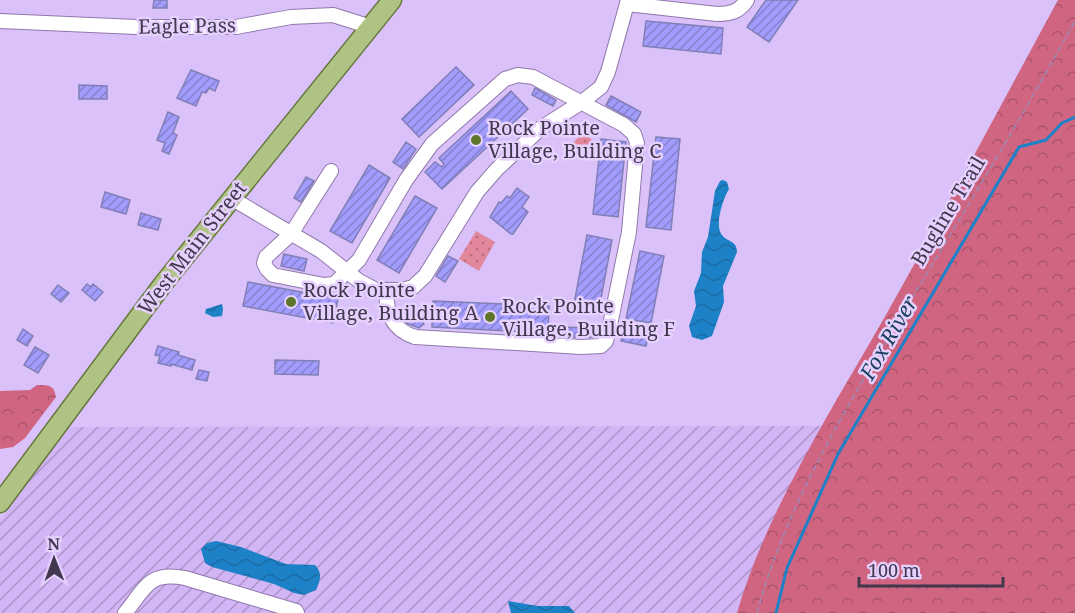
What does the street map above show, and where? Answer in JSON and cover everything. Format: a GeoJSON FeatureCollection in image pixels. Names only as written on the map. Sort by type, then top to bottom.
{"type":"FeatureCollection","features":[{"type":"Feature","properties":{"kind":"main road","name":"West Main Street"},"geometry":{"type":"LineString","coordinates":[[0,503],[124,334],[231,198],[393,0]]}},
{"type":"Feature","properties":{"kind":"street"},"geometry":{"type":"LineString","coordinates":[[231,198],[321,251],[367,286],[386,291],[413,287],[425,276],[477,192],[497,169],[541,128],[601,87],[628,2],[731,14],[743,7],[747,0]]}},
{"type":"Feature","properties":{"kind":"street","name":"Eagle Pass"},"geometry":{"type":"LineString","coordinates":[[0,21],[136,27],[236,27],[291,17],[333,15],[371,27]]}},
{"type":"Feature","properties":{"kind":"street"},"geometry":{"type":"LineString","coordinates":[[331,171],[291,234],[266,257],[264,263],[273,275],[324,285],[334,284],[358,260],[406,180],[432,144],[505,79],[518,75],[533,77],[631,129],[637,143],[629,232],[609,330],[602,346],[581,347],[415,337],[400,331],[396,325],[387,305],[386,291]]}},
{"type":"Feature","properties":{"kind":"street"},"geometry":{"type":"LineString","coordinates":[[125,613],[151,581],[159,576],[169,575],[297,613]]}},
{"type":"Feature","properties":{"kind":"path","name":"Bugline Trail"},"geometry":{"type":"LineString","coordinates":[[757,613],[780,547],[814,468],[1075,21]]}},
{"type":"Feature","properties":{"kind":"shaded area"},"geometry":{"type":"Polygon","coordinates":[[[583,132],[592,140],[578,156],[569,148],[583,132]]]}},
{"type":"Feature","properties":{"kind":"shaded area"},"geometry":{"type":"Polygon","coordinates":[[[476,231],[495,242],[479,271],[459,259],[476,231]]]}},
{"type":"Feature","properties":{"kind":"shaded area"},"geometry":{"type":"Polygon","coordinates":[[[822,426],[771,525],[737,613],[0,613],[0,520],[69,427],[822,426]]]}},
{"type":"Feature","properties":{"kind":"green space"},"geometry":{"type":"Polygon","coordinates":[[[1058,0],[1075,0],[1075,613],[737,613],[749,575],[765,537],[801,463],[928,240],[1058,0]]]}},
{"type":"Feature","properties":{"kind":"green space"},"geometry":{"type":"Polygon","coordinates":[[[37,385],[50,386],[56,397],[25,438],[13,447],[0,449],[0,391],[30,390],[37,385]]]}},
{"type":"Feature","properties":{"kind":"water"},"geometry":{"type":"Polygon","coordinates":[[[720,181],[727,182],[729,189],[720,212],[720,231],[735,245],[737,252],[723,286],[724,302],[712,336],[702,340],[692,337],[689,326],[696,306],[694,291],[701,273],[702,252],[708,237],[715,191],[720,181]]]}},
{"type":"Feature","properties":{"kind":"water"},"geometry":{"type":"Polygon","coordinates":[[[222,304],[222,316],[213,317],[205,313],[206,309],[222,304]]]}},
{"type":"Feature","properties":{"kind":"water"},"geometry":{"type":"Polygon","coordinates":[[[216,541],[241,547],[286,564],[315,565],[320,574],[316,590],[304,595],[294,593],[274,584],[212,567],[205,563],[201,549],[207,543],[216,541]]]}},
{"type":"Feature","properties":{"kind":"water"},"geometry":{"type":"Polygon","coordinates":[[[508,601],[538,606],[569,606],[575,613],[511,613],[508,601]]]}},
{"type":"Feature","properties":{"kind":"building"},"geometry":{"type":"Polygon","coordinates":[[[154,0],[167,0],[167,8],[153,8],[154,0]]]}},
{"type":"Feature","properties":{"kind":"building"},"geometry":{"type":"Polygon","coordinates":[[[766,0],[798,0],[769,42],[747,27],[766,0]]]}},
{"type":"Feature","properties":{"kind":"building"},"geometry":{"type":"Polygon","coordinates":[[[646,21],[723,28],[721,54],[643,46],[646,21]]]}},
{"type":"Feature","properties":{"kind":"building"},"geometry":{"type":"Polygon","coordinates":[[[456,67],[474,85],[419,137],[402,119],[456,67]]]}},
{"type":"Feature","properties":{"kind":"building"},"geometry":{"type":"Polygon","coordinates":[[[191,70],[219,81],[215,91],[209,88],[206,93],[202,92],[196,106],[177,98],[191,70]]]}},
{"type":"Feature","properties":{"kind":"building"},"geometry":{"type":"Polygon","coordinates":[[[79,85],[107,86],[107,99],[79,99],[79,85]]]}},
{"type":"Feature","properties":{"kind":"building"},"geometry":{"type":"Polygon","coordinates":[[[535,88],[556,100],[553,106],[532,95],[535,88]]]}},
{"type":"Feature","properties":{"kind":"building","name":"Rock Pointe Village, Building C"},"geometry":{"type":"Polygon","coordinates":[[[511,91],[528,109],[442,189],[425,172],[435,162],[442,167],[444,164],[439,158],[511,91]]]}},
{"type":"Feature","properties":{"kind":"building"},"geometry":{"type":"Polygon","coordinates":[[[611,96],[641,112],[636,122],[606,105],[611,96]]]}},
{"type":"Feature","properties":{"kind":"building"},"geometry":{"type":"Polygon","coordinates":[[[168,112],[179,117],[173,133],[177,135],[169,154],[162,151],[165,143],[157,140],[168,112]]]}},
{"type":"Feature","properties":{"kind":"building"},"geometry":{"type":"Polygon","coordinates":[[[656,137],[680,139],[671,230],[646,227],[656,137]]]}},
{"type":"Feature","properties":{"kind":"building"},"geometry":{"type":"Polygon","coordinates":[[[601,139],[626,142],[618,217],[593,214],[601,139]]]}},
{"type":"Feature","properties":{"kind":"building"},"geometry":{"type":"Polygon","coordinates":[[[406,142],[416,149],[403,169],[393,162],[406,142]]]}},
{"type":"Feature","properties":{"kind":"building"},"geometry":{"type":"Polygon","coordinates":[[[369,165],[390,178],[352,243],[330,231],[369,165]]]}},
{"type":"Feature","properties":{"kind":"building"},"geometry":{"type":"Polygon","coordinates":[[[306,177],[314,181],[301,202],[294,198],[306,177]]]}},
{"type":"Feature","properties":{"kind":"building"},"geometry":{"type":"Polygon","coordinates":[[[517,188],[529,197],[522,207],[528,212],[511,234],[490,217],[499,202],[501,203],[507,196],[510,198],[517,188]]]}},
{"type":"Feature","properties":{"kind":"building"},"geometry":{"type":"Polygon","coordinates":[[[105,192],[130,200],[126,214],[101,207],[105,192]]]}},
{"type":"Feature","properties":{"kind":"building"},"geometry":{"type":"Polygon","coordinates":[[[415,196],[437,208],[399,273],[377,260],[415,196]]]}},
{"type":"Feature","properties":{"kind":"building"},"geometry":{"type":"Polygon","coordinates":[[[141,213],[161,219],[158,230],[138,225],[141,213]]]}},
{"type":"Feature","properties":{"kind":"building"},"geometry":{"type":"Polygon","coordinates":[[[587,235],[612,240],[598,314],[573,309],[587,235]]]}},
{"type":"Feature","properties":{"kind":"building"},"geometry":{"type":"Polygon","coordinates":[[[640,251],[664,256],[651,323],[626,319],[640,251]]]}},
{"type":"Feature","properties":{"kind":"building"},"geometry":{"type":"Polygon","coordinates":[[[284,254],[307,259],[304,271],[281,266],[284,254]]]}},
{"type":"Feature","properties":{"kind":"building"},"geometry":{"type":"Polygon","coordinates":[[[448,256],[458,261],[445,282],[436,276],[448,256]]]}},
{"type":"Feature","properties":{"kind":"building","name":"Rock Pointe Village, Building A"},"geometry":{"type":"Polygon","coordinates":[[[248,282],[338,299],[333,323],[243,306],[248,282]]]}},
{"type":"Feature","properties":{"kind":"building"},"geometry":{"type":"Polygon","coordinates":[[[87,284],[91,287],[93,284],[103,292],[95,301],[82,290],[87,284]]]}},
{"type":"Feature","properties":{"kind":"building"},"geometry":{"type":"Polygon","coordinates":[[[58,285],[69,293],[61,302],[51,294],[58,285]]]}},
{"type":"Feature","properties":{"kind":"building","name":"Rock Pointe Village, Building F"},"geometry":{"type":"Polygon","coordinates":[[[433,301],[549,306],[548,333],[432,327],[433,301]]]}},
{"type":"Feature","properties":{"kind":"building"},"geometry":{"type":"Polygon","coordinates":[[[409,305],[424,324],[419,328],[406,323],[399,314],[409,305]]]}},
{"type":"Feature","properties":{"kind":"building"},"geometry":{"type":"Polygon","coordinates":[[[558,327],[593,328],[593,337],[558,337],[558,327]]]}},
{"type":"Feature","properties":{"kind":"building"},"geometry":{"type":"Polygon","coordinates":[[[23,329],[33,336],[27,346],[17,340],[23,329]]]}},
{"type":"Feature","properties":{"kind":"building"},"geometry":{"type":"Polygon","coordinates":[[[624,329],[649,330],[646,346],[621,341],[624,329]]]}},
{"type":"Feature","properties":{"kind":"building"},"geometry":{"type":"Polygon","coordinates":[[[158,346],[179,352],[178,355],[195,360],[192,370],[158,363],[160,356],[155,355],[158,346]]]}},
{"type":"Feature","properties":{"kind":"building"},"geometry":{"type":"Polygon","coordinates":[[[35,347],[49,355],[38,373],[24,365],[35,347]]]}},
{"type":"Feature","properties":{"kind":"building"},"geometry":{"type":"Polygon","coordinates":[[[275,360],[319,361],[318,375],[275,374],[275,360]]]}},
{"type":"Feature","properties":{"kind":"building"},"geometry":{"type":"Polygon","coordinates":[[[199,370],[209,372],[207,381],[196,379],[199,370]]]}},
{"type":"Feature","properties":{"kind":"waterway","name":"Fox River"},"geometry":{"type":"LineString","coordinates":[[776,613],[787,568],[838,454],[1019,147],[1046,140],[1062,123],[1075,117]]}},
{"type":"Feature","properties":{"kind":"place","name":"Rock Pointe Village, Building C"},"geometry":{"type":"Point","coordinates":[476,140]}},
{"type":"Feature","properties":{"kind":"place","name":"Rock Pointe Village, Building A"},"geometry":{"type":"Point","coordinates":[291,302]}},
{"type":"Feature","properties":{"kind":"place","name":"Rock Pointe Village, Building F"},"geometry":{"type":"Point","coordinates":[490,317]}}]}
